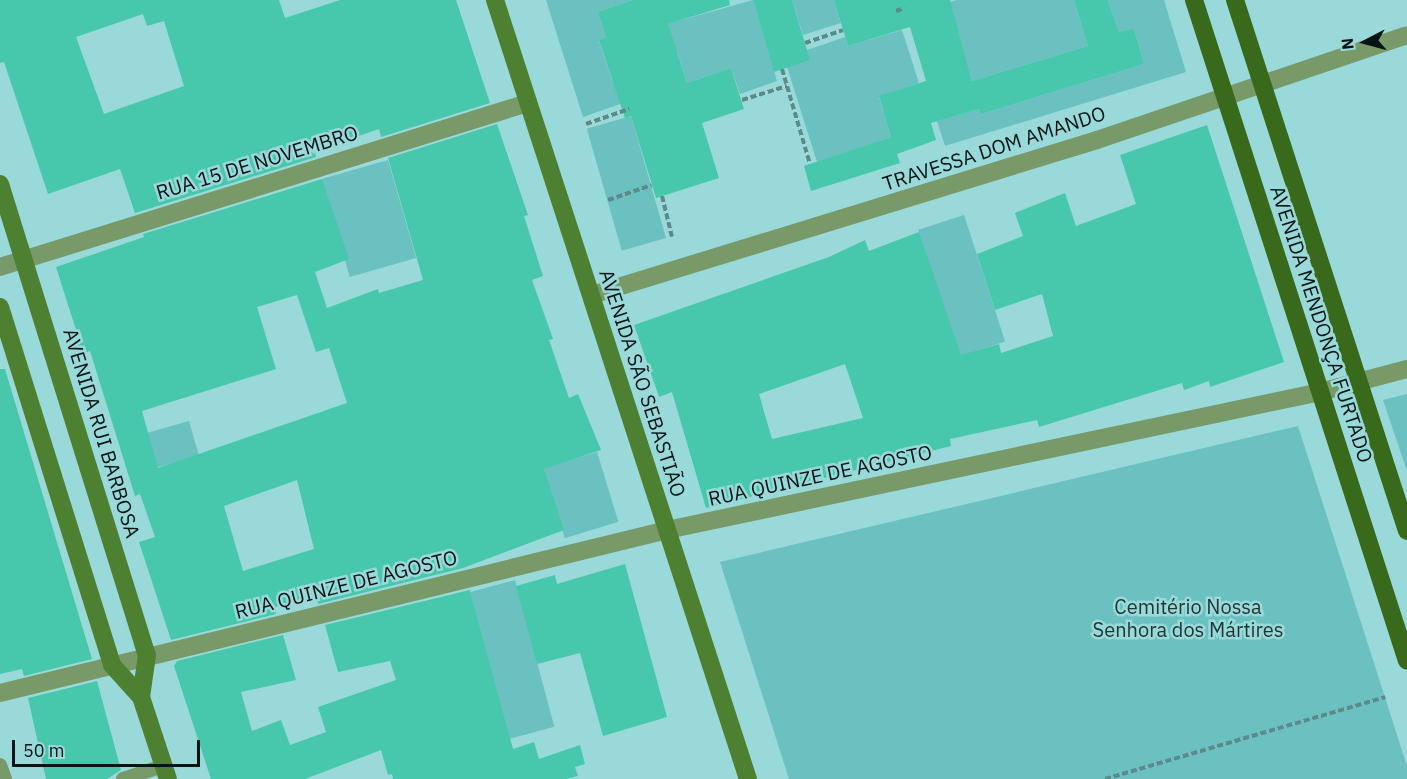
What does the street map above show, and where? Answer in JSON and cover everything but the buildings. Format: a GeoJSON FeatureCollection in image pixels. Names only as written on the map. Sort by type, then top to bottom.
{"type":"FeatureCollection","features":[{"type":"Feature","properties":{"kind":"main road","name":"AVENIDA SÃO SEBASTIÃO"},"geometry":{"type":"LineString","coordinates":[[495,0],[748,779]]}},
{"type":"Feature","properties":{"kind":"main road","name":"AVENIDA MENDONÇA FURTADO"},"geometry":{"type":"LineString","coordinates":[[1194,0],[1407,661]]}},
{"type":"Feature","properties":{"kind":"main road","name":"AVENIDA MENDONÇA FURTADO"},"geometry":{"type":"LineString","coordinates":[[1235,0],[1407,531]]}},
{"type":"Feature","properties":{"kind":"main road","name":"AVENIDA RUI BARBOSA"},"geometry":{"type":"LineString","coordinates":[[0,184],[147,655],[141,697]]}},
{"type":"Feature","properties":{"kind":"main road","name":"AVENIDA RUI BARBOSA"},"geometry":{"type":"LineString","coordinates":[[0,307],[112,665],[141,697],[165,772]]}},
{"type":"Feature","properties":{"kind":"street","name":"TRAVESSA DOM AMANDO"},"geometry":{"type":"LineString","coordinates":[[592,295],[976,178],[1407,35]]}},
{"type":"Feature","properties":{"kind":"street","name":"RUA 15 DE NOVEMBRO"},"geometry":{"type":"LineString","coordinates":[[0,267],[528,103]]}},
{"type":"Feature","properties":{"kind":"street","name":"RUA QUINZE DE AGOSTO"},"geometry":{"type":"LineString","coordinates":[[0,693],[147,655],[667,530],[1320,392],[1407,369]]}},
{"type":"Feature","properties":{"kind":"lane"},"geometry":{"type":"LineString","coordinates":[[0,765],[5,779]]}},
{"type":"Feature","properties":{"kind":"lane"},"geometry":{"type":"LineString","coordinates":[[123,779],[165,772]]}},
{"type":"Feature","properties":{"kind":"path"},"geometry":{"type":"LineString","coordinates":[[896,11],[905,8]]}},
{"type":"Feature","properties":{"kind":"path"},"geometry":{"type":"LineString","coordinates":[[805,43],[843,30]]}},
{"type":"Feature","properties":{"kind":"path"},"geometry":{"type":"LineString","coordinates":[[782,69],[810,164]]}},
{"type":"Feature","properties":{"kind":"path"},"geometry":{"type":"LineString","coordinates":[[742,100],[787,86]]}},
{"type":"Feature","properties":{"kind":"path"},"geometry":{"type":"LineString","coordinates":[[586,124],[629,109]]}},
{"type":"Feature","properties":{"kind":"path"},"geometry":{"type":"LineString","coordinates":[[608,200],[652,186]]}},
{"type":"Feature","properties":{"kind":"path"},"geometry":{"type":"LineString","coordinates":[[662,196],[672,237]]}},
{"type":"Feature","properties":{"kind":"path"},"geometry":{"type":"LineString","coordinates":[[1105,779],[1385,697]]}},
{"type":"Feature","properties":{"kind":"green space"},"geometry":{"type":"Polygon","coordinates":[[[546,0],[633,0],[598,12],[606,38],[599,41],[612,80],[626,102],[583,117],[546,0]]]}},
{"type":"Feature","properties":{"kind":"green space"},"geometry":{"type":"Polygon","coordinates":[[[753,0],[777,81],[740,94],[731,68],[687,83],[678,54],[660,26],[753,0]]]}},
{"type":"Feature","properties":{"kind":"green space"},"geometry":{"type":"Polygon","coordinates":[[[792,0],[834,0],[841,23],[803,35],[792,0]]]}},
{"type":"Feature","properties":{"kind":"green space"},"geometry":{"type":"Polygon","coordinates":[[[957,0],[1074,0],[1088,46],[972,81],[950,2],[957,0]]]}},
{"type":"Feature","properties":{"kind":"green space"},"geometry":{"type":"Polygon","coordinates":[[[1108,0],[1164,0],[1186,72],[945,146],[937,121],[979,109],[981,114],[1144,64],[1134,28],[1119,32],[1108,0]]]}},
{"type":"Feature","properties":{"kind":"green space"},"geometry":{"type":"Polygon","coordinates":[[[902,30],[919,83],[879,97],[891,137],[817,162],[787,67],[809,60],[807,50],[845,37],[848,46],[902,30]]]}},
{"type":"Feature","properties":{"kind":"green space"},"geometry":{"type":"Polygon","coordinates":[[[631,116],[666,238],[622,251],[587,129],[631,116]]]}},
{"type":"Feature","properties":{"kind":"green space"},"geometry":{"type":"Polygon","coordinates":[[[388,160],[416,258],[350,277],[322,179],[388,160]]]}},
{"type":"Feature","properties":{"kind":"green space"},"geometry":{"type":"Polygon","coordinates":[[[964,215],[1005,341],[959,356],[918,230],[964,215]]]}},
{"type":"Feature","properties":{"kind":"green space"},"geometry":{"type":"Polygon","coordinates":[[[1407,394],[1407,471],[1383,400],[1407,394]]]}},
{"type":"Feature","properties":{"kind":"green space"},"geometry":{"type":"Polygon","coordinates":[[[189,421],[199,456],[129,476],[119,441],[189,421]]]}},
{"type":"Feature","properties":{"kind":"green space","name":"Cemitério Nossa Senhora dos Mártires"},"geometry":{"type":"Polygon","coordinates":[[[1298,426],[1407,766],[1407,779],[789,779],[720,562],[1298,426]]]}},
{"type":"Feature","properties":{"kind":"green space"},"geometry":{"type":"Polygon","coordinates":[[[597,452],[618,522],[565,538],[543,468],[597,452]]]}},
{"type":"Feature","properties":{"kind":"green space"},"geometry":{"type":"Polygon","coordinates":[[[515,580],[554,727],[510,739],[471,592],[515,580]]]}}]}
